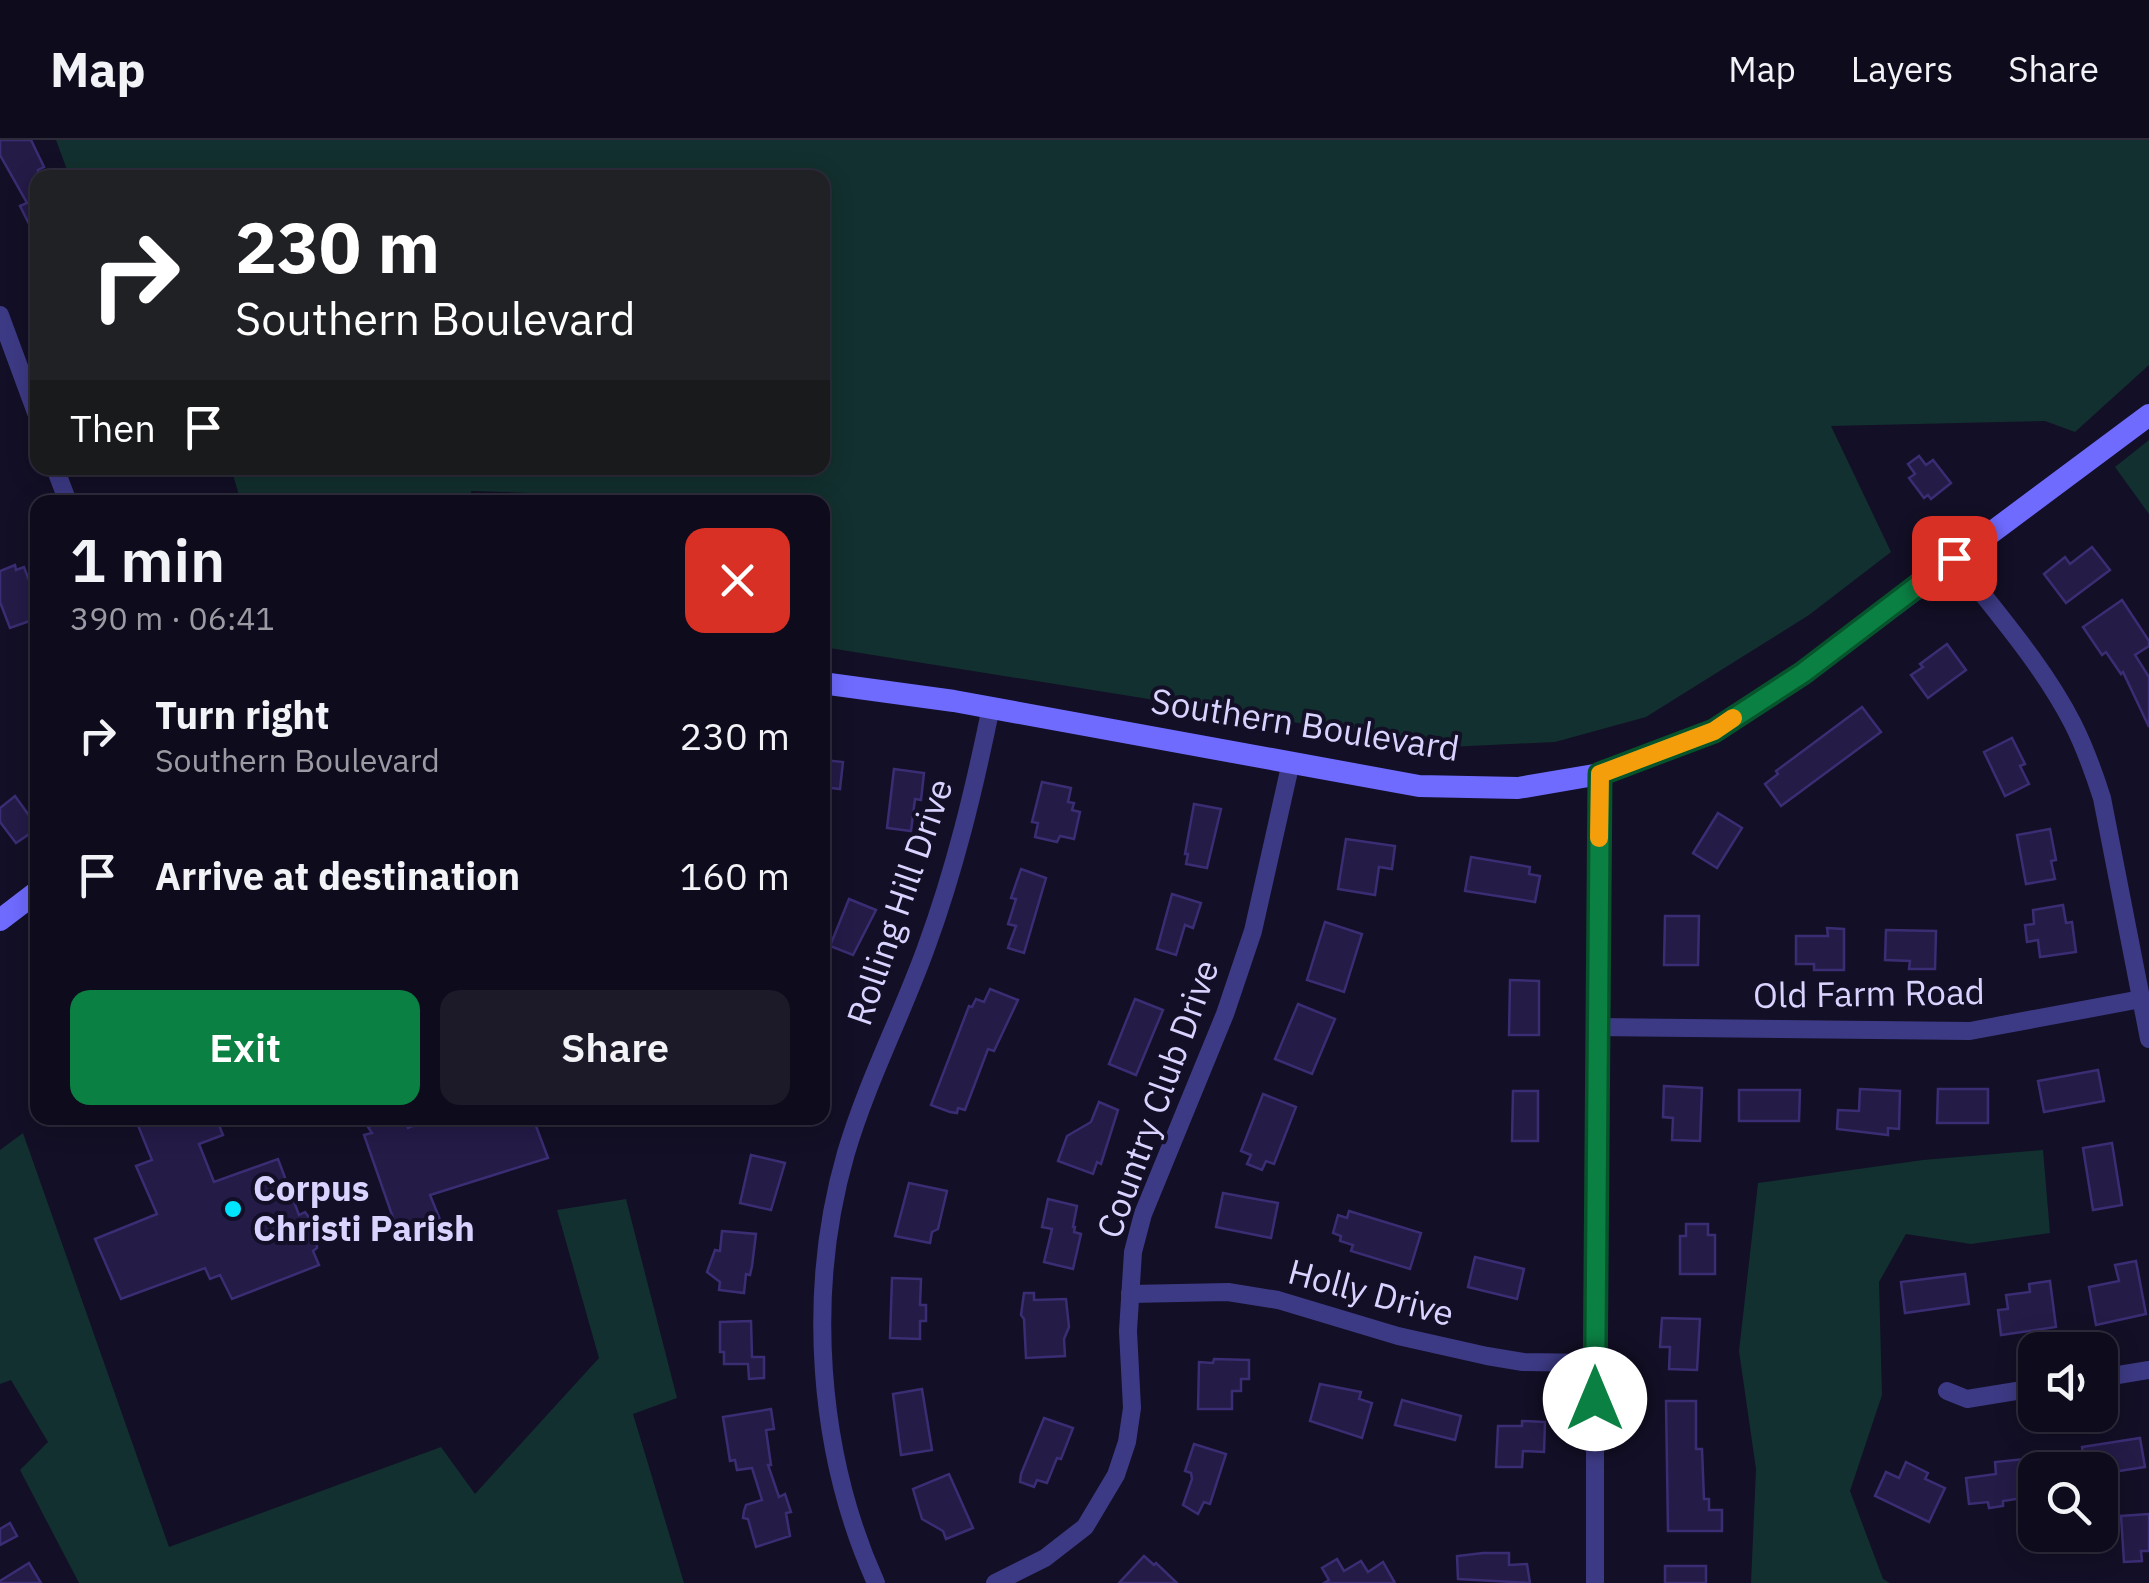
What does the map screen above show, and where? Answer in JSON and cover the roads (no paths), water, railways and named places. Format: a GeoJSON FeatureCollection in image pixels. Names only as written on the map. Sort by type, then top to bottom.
{"type":"FeatureCollection","features":[{"type":"Feature","properties":{"kind":"main road","name":"Southern Boulevard"},"geometry":{"type":"LineString","coordinates":[[830,684],[991,707],[1419,786],[1518,788],[1600,774],[1714,731],[1803,673],[2149,415]]}},
{"type":"Feature","properties":{"kind":"main road"},"geometry":{"type":"LineString","coordinates":[[0,920],[30,897]]}},
{"type":"Feature","properties":{"kind":"street"},"geometry":{"type":"LineString","coordinates":[[0,315],[30,396]]}},
{"type":"Feature","properties":{"kind":"street"},"geometry":{"type":"LineString","coordinates":[[1954,558],[2050,686],[2073,723],[2090,764],[2102,798],[2149,1039]]}},
{"type":"Feature","properties":{"kind":"street","name":"Rolling Hill Drive"},"geometry":{"type":"LineString","coordinates":[[876,1583],[848,1505],[831,1431],[824,1329],[828,1240],[839,1180],[857,1120],[926,950],[965,832],[991,707]]}},
{"type":"Feature","properties":{"kind":"street","name":"Country Club Drive"},"geometry":{"type":"LineString","coordinates":[[995,1583],[1066,1544],[1084,1526],[1116,1476],[1132,1408],[1128,1331],[1133,1252],[1143,1214],[1225,1014],[1253,932],[1291,762]]}},
{"type":"Feature","properties":{"kind":"street"},"geometry":{"type":"LineString","coordinates":[[1595,1583],[1600,774]]}},
{"type":"Feature","properties":{"kind":"street","name":"Old Farm Road"},"geometry":{"type":"LineString","coordinates":[[1596,1027],[1970,1031],[2141,999]]}},
{"type":"Feature","properties":{"kind":"street","name":"Holly Drive"},"geometry":{"type":"LineString","coordinates":[[1130,1294],[1228,1292],[1278,1300],[1398,1336],[1486,1356],[1524,1362],[1595,1363]]}},
{"type":"Feature","properties":{"kind":"street"},"geometry":{"type":"LineString","coordinates":[[2118,1375],[2149,1370]]}},
{"type":"Feature","properties":{"kind":"street"},"geometry":{"type":"LineString","coordinates":[[1947,1391],[1966,1399],[2018,1391]]}},
{"type":"Feature","properties":{"kind":"place","name":"Corpus Christi Parish"},"geometry":{"type":"Point","coordinates":[233,1209]}}]}
